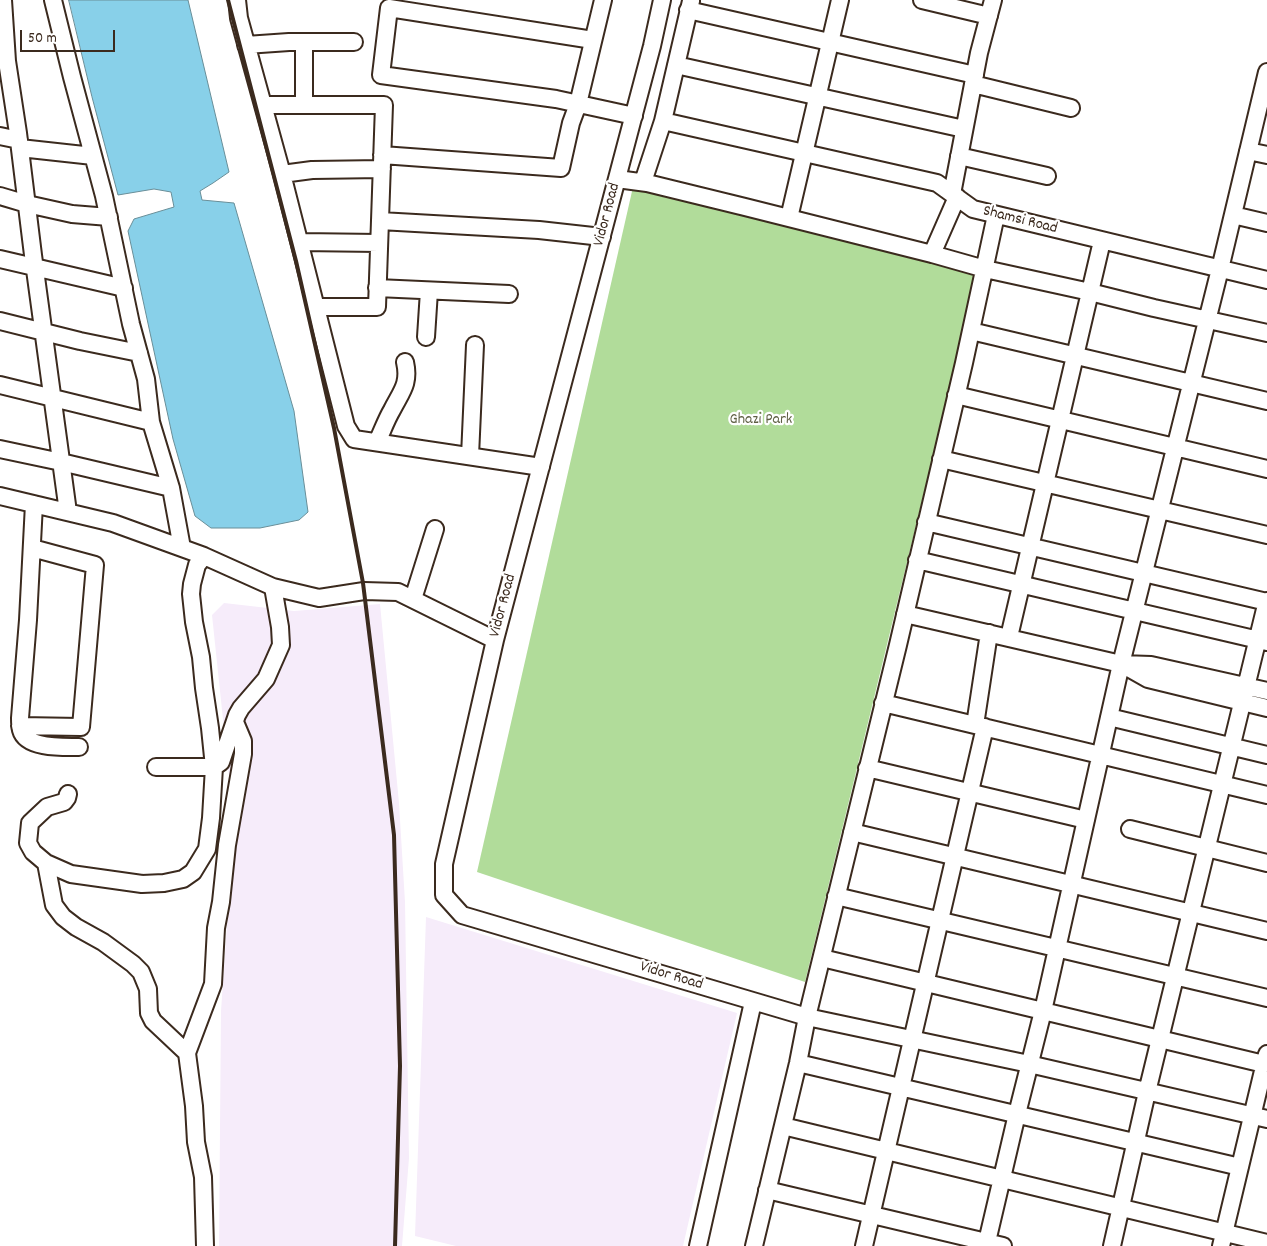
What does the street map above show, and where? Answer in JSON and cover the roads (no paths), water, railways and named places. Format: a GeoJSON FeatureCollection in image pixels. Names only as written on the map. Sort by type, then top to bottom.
{"type":"FeatureCollection","features":[{"type":"Feature","properties":{"kind":"street"},"geometry":{"type":"LineString","coordinates":[[3,0],[7,61],[20,144],[43,332],[68,512]]}},
{"type":"Feature","properties":{"kind":"street"},"geometry":{"type":"LineString","coordinates":[[53,0],[109,217],[146,379],[151,422],[170,488],[182,548]]}},
{"type":"Feature","properties":{"kind":"street"},"geometry":{"type":"LineString","coordinates":[[237,0],[239,18],[300,242],[346,426],[354,439],[541,466]]}},
{"type":"Feature","properties":{"kind":"street"},"geometry":{"type":"LineString","coordinates":[[282,174],[382,162],[561,168],[603,0]]}},
{"type":"Feature","properties":{"kind":"street","name":"Vidor Road"},"geometry":{"type":"LineString","coordinates":[[662,0],[634,116],[496,640],[444,864],[444,894],[462,915],[807,1017],[1029,1064],[1260,1117]]}},
{"type":"Feature","properties":{"kind":"street"},"geometry":{"type":"LineString","coordinates":[[789,218],[840,0]]}},
{"type":"Feature","properties":{"kind":"street"},"geometry":{"type":"LineString","coordinates":[[922,0],[991,8],[964,130],[954,196],[932,254]]}},
{"type":"Feature","properties":{"kind":"street"},"geometry":{"type":"LineString","coordinates":[[643,182],[664,121],[690,5],[974,80],[1071,108]]}},
{"type":"Feature","properties":{"kind":"street"},"geometry":{"type":"LineString","coordinates":[[593,40],[388,8],[381,75],[556,99],[634,116]]}},
{"type":"Feature","properties":{"kind":"street"},"geometry":{"type":"LineString","coordinates":[[304,42],[304,105]]}},
{"type":"Feature","properties":{"kind":"street"},"geometry":{"type":"LineString","coordinates":[[246,45],[354,42]]}},
{"type":"Feature","properties":{"kind":"street"},"geometry":{"type":"LineString","coordinates":[[676,66],[964,130]]}},
{"type":"Feature","properties":{"kind":"street"},"geometry":{"type":"LineString","coordinates":[[986,1244],[1016,1114],[1043,1011],[1121,664],[1265,89],[1267,72]]}},
{"type":"Feature","properties":{"kind":"street"},"geometry":{"type":"LineString","coordinates":[[263,105],[384,104],[377,308],[317,307]]}},
{"type":"Feature","properties":{"kind":"street","name":"Shamsi Road"},"geometry":{"type":"LineString","coordinates":[[664,121],[937,183],[973,209],[1267,280]]}},
{"type":"Feature","properties":{"kind":"street"},"geometry":{"type":"LineString","coordinates":[[0,136],[20,144],[94,156]]}},
{"type":"Feature","properties":{"kind":"street"},"geometry":{"type":"LineString","coordinates":[[1248,151],[1267,155]]}},
{"type":"Feature","properties":{"kind":"street"},"geometry":{"type":"LineString","coordinates":[[959,156],[1047,176]]}},
{"type":"Feature","properties":{"kind":"street"},"geometry":{"type":"LineString","coordinates":[[617,179],[643,182],[789,218],[932,254],[985,270],[1267,333]]}},
{"type":"Feature","properties":{"kind":"street"},"geometry":{"type":"LineString","coordinates":[[0,196],[72,214],[109,217]]}},
{"type":"Feature","properties":{"kind":"street"},"geometry":{"type":"LineString","coordinates":[[754,1246],[798,1063],[807,1017],[972,331],[996,215]]}},
{"type":"Feature","properties":{"kind":"street"},"geometry":{"type":"LineString","coordinates":[[1233,215],[1267,223]]}},
{"type":"Feature","properties":{"kind":"street"},"geometry":{"type":"LineString","coordinates":[[380,221],[539,230],[602,237]]}},
{"type":"Feature","properties":{"kind":"street"},"geometry":{"type":"LineString","coordinates":[[1009,637],[1102,240]]}},
{"type":"Feature","properties":{"kind":"street"},"geometry":{"type":"LineString","coordinates":[[300,242],[379,243]]}},
{"type":"Feature","properties":{"kind":"street"},"geometry":{"type":"LineString","coordinates":[[0,259],[124,288]]}},
{"type":"Feature","properties":{"kind":"street"},"geometry":{"type":"LineString","coordinates":[[377,288],[509,294]]}},
{"type":"Feature","properties":{"kind":"street"},"geometry":{"type":"LineString","coordinates":[[426,337],[429,291]]}},
{"type":"Feature","properties":{"kind":"street"},"geometry":{"type":"LineString","coordinates":[[0,321],[139,353]]}},
{"type":"Feature","properties":{"kind":"street"},"geometry":{"type":"LineString","coordinates":[[972,331],[1267,400]]}},
{"type":"Feature","properties":{"kind":"street"},"geometry":{"type":"LineString","coordinates":[[470,456],[475,345]]}},
{"type":"Feature","properties":{"kind":"street"},"geometry":{"type":"LineString","coordinates":[[377,442],[392,410],[404,391],[407,372],[405,362]]}},
{"type":"Feature","properties":{"kind":"street"},"geometry":{"type":"LineString","coordinates":[[0,385],[151,422]]}},
{"type":"Feature","properties":{"kind":"street"},"geometry":{"type":"LineString","coordinates":[[956,395],[1267,469]]}},
{"type":"Feature","properties":{"kind":"street"},"geometry":{"type":"LineString","coordinates":[[0,449],[170,488]]}},
{"type":"Feature","properties":{"kind":"street"},"geometry":{"type":"LineString","coordinates":[[941,459],[1267,535]]}},
{"type":"Feature","properties":{"kind":"street"},"geometry":{"type":"LineString","coordinates":[[0,496],[113,523],[204,556],[273,587],[320,598],[364,591],[398,592],[496,640]]}},
{"type":"Feature","properties":{"kind":"street"},"geometry":{"type":"LineString","coordinates":[[34,504],[20,726],[26,738],[34,743],[79,747]]}},
{"type":"Feature","properties":{"kind":"street"},"geometry":{"type":"LineString","coordinates":[[926,522],[1267,602],[1262,641],[1242,702],[1147,1092],[1112,1246]]}},
{"type":"Feature","properties":{"kind":"street"},"geometry":{"type":"LineString","coordinates":[[413,599],[435,529]]}},
{"type":"Feature","properties":{"kind":"street"},"geometry":{"type":"LineString","coordinates":[[20,726],[81,727],[95,565],[32,548]]}},
{"type":"Feature","properties":{"kind":"street"},"geometry":{"type":"LineString","coordinates":[[68,794],[64,802],[48,807],[30,823],[28,843],[33,852],[46,863],[71,874],[142,884],[164,883],[183,879],[193,872],[207,848],[214,767],[201,656],[191,594],[197,565],[204,556]]}},
{"type":"Feature","properties":{"kind":"street"},"geometry":{"type":"LineString","coordinates":[[917,560],[1262,641]]}},
{"type":"Feature","properties":{"kind":"street"},"geometry":{"type":"LineString","coordinates":[[156,767],[214,767],[222,762],[241,708],[266,678],[281,645],[273,587]]}},
{"type":"Feature","properties":{"kind":"street"},"geometry":{"type":"LineString","coordinates":[[905,614],[1121,664],[1151,665],[1267,691]]}},
{"type":"Feature","properties":{"kind":"street"},"geometry":{"type":"LineString","coordinates":[[864,1246],[970,792],[980,726],[989,633]]}},
{"type":"Feature","properties":{"kind":"street"},"geometry":{"type":"LineString","coordinates":[[1121,664],[1148,678],[1267,708]]}},
{"type":"Feature","properties":{"kind":"street"},"geometry":{"type":"LineString","coordinates":[[884,703],[1267,795]]}},
{"type":"Feature","properties":{"kind":"street"},"geometry":{"type":"LineString","coordinates":[[1109,717],[1267,755]]}},
{"type":"Feature","properties":{"kind":"street"},"geometry":{"type":"LineString","coordinates":[[206,1246],[203,1178],[196,1142],[194,1106],[187,1053],[213,984],[216,928],[227,845],[243,754],[243,741],[235,722]]}},
{"type":"Feature","properties":{"kind":"street"},"geometry":{"type":"LineString","coordinates":[[867,768],[1086,820]]}},
{"type":"Feature","properties":{"kind":"street"},"geometry":{"type":"LineString","coordinates":[[1130,830],[1267,863]]}},
{"type":"Feature","properties":{"kind":"street"},"geometry":{"type":"LineString","coordinates":[[852,832],[1267,931]]}},
{"type":"Feature","properties":{"kind":"street"},"geometry":{"type":"LineString","coordinates":[[46,863],[54,905],[63,917],[76,927],[103,942],[141,972],[148,988],[149,1013],[153,1021],[187,1053]]}},
{"type":"Feature","properties":{"kind":"street"},"geometry":{"type":"LineString","coordinates":[[836,896],[1267,998]]}},
{"type":"Feature","properties":{"kind":"street"},"geometry":{"type":"LineString","coordinates":[[822,958],[1160,1039],[1266,1059],[1260,1117],[1240,1167],[1222,1239]]}},
{"type":"Feature","properties":{"kind":"street"},"geometry":{"type":"LineString","coordinates":[[698,1246],[754,1002]]}},
{"type":"Feature","properties":{"kind":"street"},"geometry":{"type":"LineString","coordinates":[[798,1063],[1240,1167]]}},
{"type":"Feature","properties":{"kind":"street"},"geometry":{"type":"LineString","coordinates":[[783,1126],[1121,1208],[1222,1239],[1267,1243]]}},
{"type":"Feature","properties":{"kind":"street"},"geometry":{"type":"LineString","coordinates":[[767,1190],[986,1244],[1003,1246]]}},
{"type":"Feature","properties":{"kind":"water"},"geometry":{"type":"Polygon","coordinates":[[[69,0],[188,0],[229,172],[200,191],[202,200],[234,203],[294,411],[308,512],[299,520],[260,528],[211,528],[195,516],[173,439],[128,231],[134,219],[174,207],[171,192],[154,189],[118,195],[69,0]]]}},
{"type":"Feature","properties":{"kind":"railway"},"geometry":{"type":"LineString","coordinates":[[228,0],[296,261],[334,428],[363,583],[394,835],[400,1066],[395,1246]]}},
{"type":"Feature","properties":{"kind":"park label","name":"Ghazi Park"},"geometry":{"type":"Point","coordinates":[761,421]}}]}
